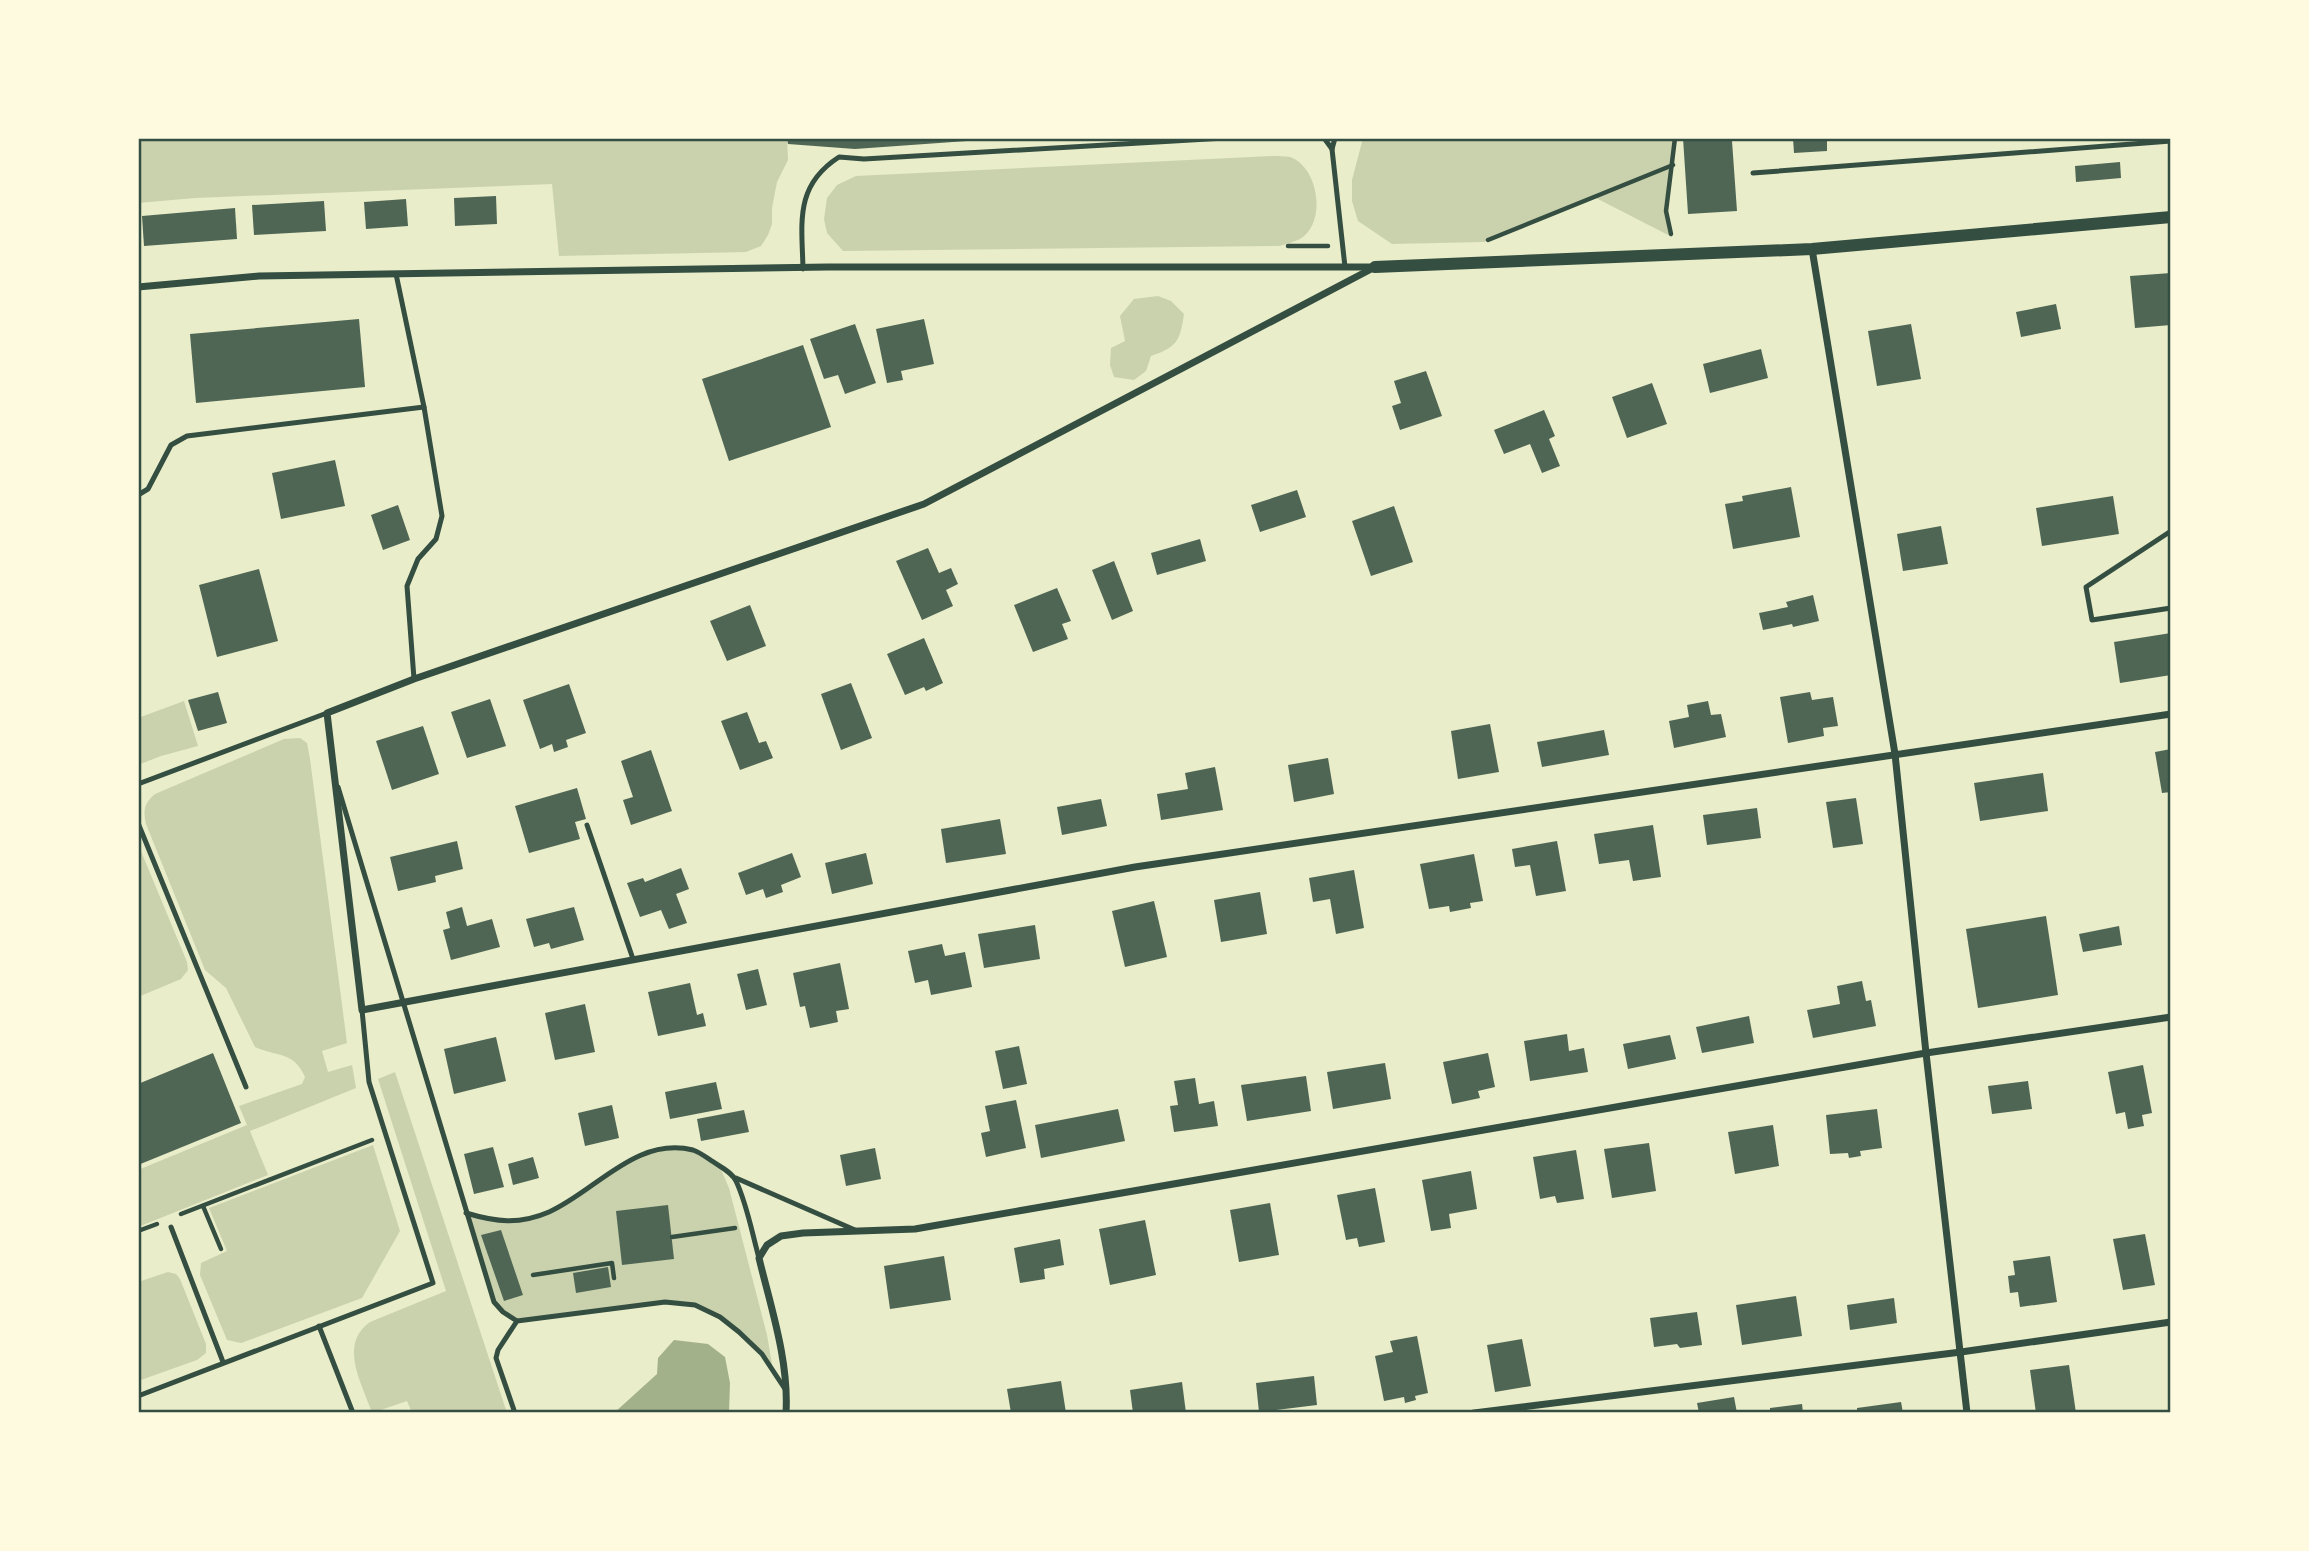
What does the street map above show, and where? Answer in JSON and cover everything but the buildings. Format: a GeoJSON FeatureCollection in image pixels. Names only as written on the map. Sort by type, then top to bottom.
{"type":"FeatureCollection","features":[{"type":"Feature","properties":{"kind":"street"},"geometry":{"type":"LineString","coordinates":[[138,287],[259,276],[828,267],[1375,267],[1812,250],[2171,217]]}},
{"type":"Feature","properties":{"kind":"street"},"geometry":{"type":"LineString","coordinates":[[1812,250],[1895,754],[1926,1053],[1968,1413]]}},
{"type":"Feature","properties":{"kind":"street"},"geometry":{"type":"LineString","coordinates":[[1375,267],[923,504],[414,679],[327,713],[362,1010],[1135,867],[2171,714]]}},
{"type":"Feature","properties":{"kind":"street"},"geometry":{"type":"LineString","coordinates":[[786,1413],[787,1392],[779,1342],[759,1258],[767,1245],[781,1236],[915,1229],[1926,1053],[2171,1017]]}},
{"type":"Feature","properties":{"kind":"street"},"geometry":{"type":"LineString","coordinates":[[1474,1413],[1961,1352],[2171,1322]]}},
{"type":"Feature","properties":{"kind":"lane"},"geometry":{"type":"LineString","coordinates":[[803,269],[801,217],[806,196],[823,169],[839,157],[864,159],[1225,138]]}},
{"type":"Feature","properties":{"kind":"lane"},"geometry":{"type":"LineString","coordinates":[[1324,138],[1332,149]]}},
{"type":"Feature","properties":{"kind":"lane"},"geometry":{"type":"LineString","coordinates":[[1335,138],[1332,149],[1345,267]]}},
{"type":"Feature","properties":{"kind":"lane"},"geometry":{"type":"LineString","coordinates":[[1753,173],[2171,141]]}},
{"type":"Feature","properties":{"kind":"lane"},"geometry":{"type":"LineString","coordinates":[[396,274],[424,407],[442,516],[436,540],[418,559],[408,586],[414,679]]}},
{"type":"Feature","properties":{"kind":"lane"},"geometry":{"type":"LineString","coordinates":[[138,495],[148,489],[171,445],[187,436],[424,407]]}},
{"type":"Feature","properties":{"kind":"lane"},"geometry":{"type":"LineString","coordinates":[[2171,531],[2086,587],[2092,620],[2171,608]]}},
{"type":"Feature","properties":{"kind":"lane"},"geometry":{"type":"LineString","coordinates":[[138,784],[327,713]]}},
{"type":"Feature","properties":{"kind":"lane"},"geometry":{"type":"LineString","coordinates":[[334,771],[494,1302],[517,1321],[665,1302],[695,1305],[720,1317],[754,1346],[787,1392]]}},
{"type":"Feature","properties":{"kind":"lane"},"geometry":{"type":"LineString","coordinates":[[138,823],[246,1087]]}},
{"type":"Feature","properties":{"kind":"lane"},"geometry":{"type":"LineString","coordinates":[[587,825],[633,959]]}},
{"type":"Feature","properties":{"kind":"lane"},"geometry":{"type":"LineString","coordinates":[[138,1396],[433,1283],[369,1082],[362,1010]]}},
{"type":"Feature","properties":{"kind":"lane"},"geometry":{"type":"LineString","coordinates":[[466,1213],[494,1222],[520,1221],[549,1212],[573,1199],[611,1171],[643,1153],[670,1149],[694,1150],[735,1178],[858,1231]]}},
{"type":"Feature","properties":{"kind":"lane"},"geometry":{"type":"LineString","coordinates":[[735,1178],[759,1258]]}},
{"type":"Feature","properties":{"kind":"lane"},"geometry":{"type":"LineString","coordinates":[[171,1227],[223,1362]]}},
{"type":"Feature","properties":{"kind":"lane"},"geometry":{"type":"LineString","coordinates":[[516,1413],[496,1358],[498,1350],[517,1321]]}},
{"type":"Feature","properties":{"kind":"lane"},"geometry":{"type":"LineString","coordinates":[[319,1326],[353,1413]]}},
{"type":"Feature","properties":{"kind":"path"},"geometry":{"type":"LineString","coordinates":[[1658,237],[1672,237],[1666,211],[1675,138]]}},
{"type":"Feature","properties":{"kind":"path"},"geometry":{"type":"LineString","coordinates":[[1497,242],[1484,242],[1673,164]]}},
{"type":"Feature","properties":{"kind":"path"},"geometry":{"type":"LineString","coordinates":[[1279,246],[1343,245]]}},
{"type":"Feature","properties":{"kind":"path"},"geometry":{"type":"LineString","coordinates":[[177,1216],[385,1135]]}},
{"type":"Feature","properties":{"kind":"path"},"geometry":{"type":"LineString","coordinates":[[203,1206],[220,1249]]}},
{"type":"Feature","properties":{"kind":"path"},"geometry":{"type":"LineString","coordinates":[[138,1231],[164,1221]]}},
{"type":"Feature","properties":{"kind":"path"},"geometry":{"type":"LineString","coordinates":[[672,1237],[750,1226]]}},
{"type":"Feature","properties":{"kind":"path"},"geometry":{"type":"LineString","coordinates":[[533,1275],[612,1263],[614,1278]]}},
{"type":"Feature","properties":{"kind":"shaded area"},"geometry":{"type":"Polygon","coordinates":[[[138,138],[787,138],[788,160],[777,182],[772,224],[761,246],[746,252],[559,256],[552,184],[195,198],[138,203],[138,138]]]}},
{"type":"Feature","properties":{"kind":"shaded area"},"geometry":{"type":"Polygon","coordinates":[[[1363,138],[1675,138],[1666,211],[1672,237],[1594,197],[1484,242],[1392,244],[1358,221],[1352,201],[1352,180],[1363,138]]]}},
{"type":"Feature","properties":{"kind":"shaded area"},"geometry":{"type":"Polygon","coordinates":[[[1290,157],[1300,163],[1308,172],[1316,196],[1314,221],[1309,231],[1300,239],[1279,246],[843,251],[827,233],[824,219],[827,198],[837,185],[856,176],[1290,157]]]}},
{"type":"Feature","properties":{"kind":"shaded area"},"geometry":{"type":"Polygon","coordinates":[[[1158,296],[1171,301],[1184,314],[1179,336],[1172,346],[1151,356],[1146,371],[1134,380],[1114,377],[1110,365],[1111,348],[1125,341],[1120,316],[1134,299],[1158,296]]]}},
{"type":"Feature","properties":{"kind":"shaded area"},"geometry":{"type":"Polygon","coordinates":[[[184,701],[198,746],[138,765],[138,718],[184,701]]]}},
{"type":"Feature","properties":{"kind":"shaded area"},"geometry":{"type":"Polygon","coordinates":[[[300,738],[307,743],[310,759],[347,1043],[322,1051],[328,1072],[352,1065],[356,1088],[250,1131],[268,1175],[138,1227],[138,1170],[247,1125],[239,1106],[302,1084],[305,1077],[290,1059],[255,1047],[226,988],[205,970],[146,824],[145,807],[155,794],[284,739],[300,738]]]}},
{"type":"Feature","properties":{"kind":"shaded area"},"geometry":{"type":"Polygon","coordinates":[[[138,844],[188,970],[181,979],[138,997],[138,844]]]}},
{"type":"Feature","properties":{"kind":"shaded area"},"geometry":{"type":"Polygon","coordinates":[[[395,1072],[507,1413],[412,1413],[407,1401],[372,1413],[355,1365],[355,1342],[360,1331],[370,1322],[446,1291],[378,1079],[395,1072]]]}},
{"type":"Feature","properties":{"kind":"shaded area"},"geometry":{"type":"Polygon","coordinates":[[[373,1145],[400,1231],[362,1298],[241,1343],[227,1340],[200,1275],[201,1263],[227,1251],[209,1208],[373,1145]]]}},
{"type":"Feature","properties":{"kind":"shaded area"},"geometry":{"type":"Polygon","coordinates":[[[670,1149],[694,1150],[719,1165],[729,1188],[767,1335],[773,1370],[762,1354],[720,1317],[695,1305],[665,1302],[517,1321],[494,1302],[466,1213],[520,1221],[549,1212],[643,1153],[670,1149]]]}},
{"type":"Feature","properties":{"kind":"shaded area"},"geometry":{"type":"Polygon","coordinates":[[[168,1272],[176,1274],[180,1279],[206,1344],[206,1353],[197,1360],[138,1381],[138,1282],[168,1272]]]}},
{"type":"Feature","properties":{"kind":"shaded area"},"geometry":{"type":"Polygon","coordinates":[[[674,1340],[708,1344],[725,1357],[730,1383],[729,1413],[614,1413],[657,1374],[658,1358],[674,1340]]]}}]}
